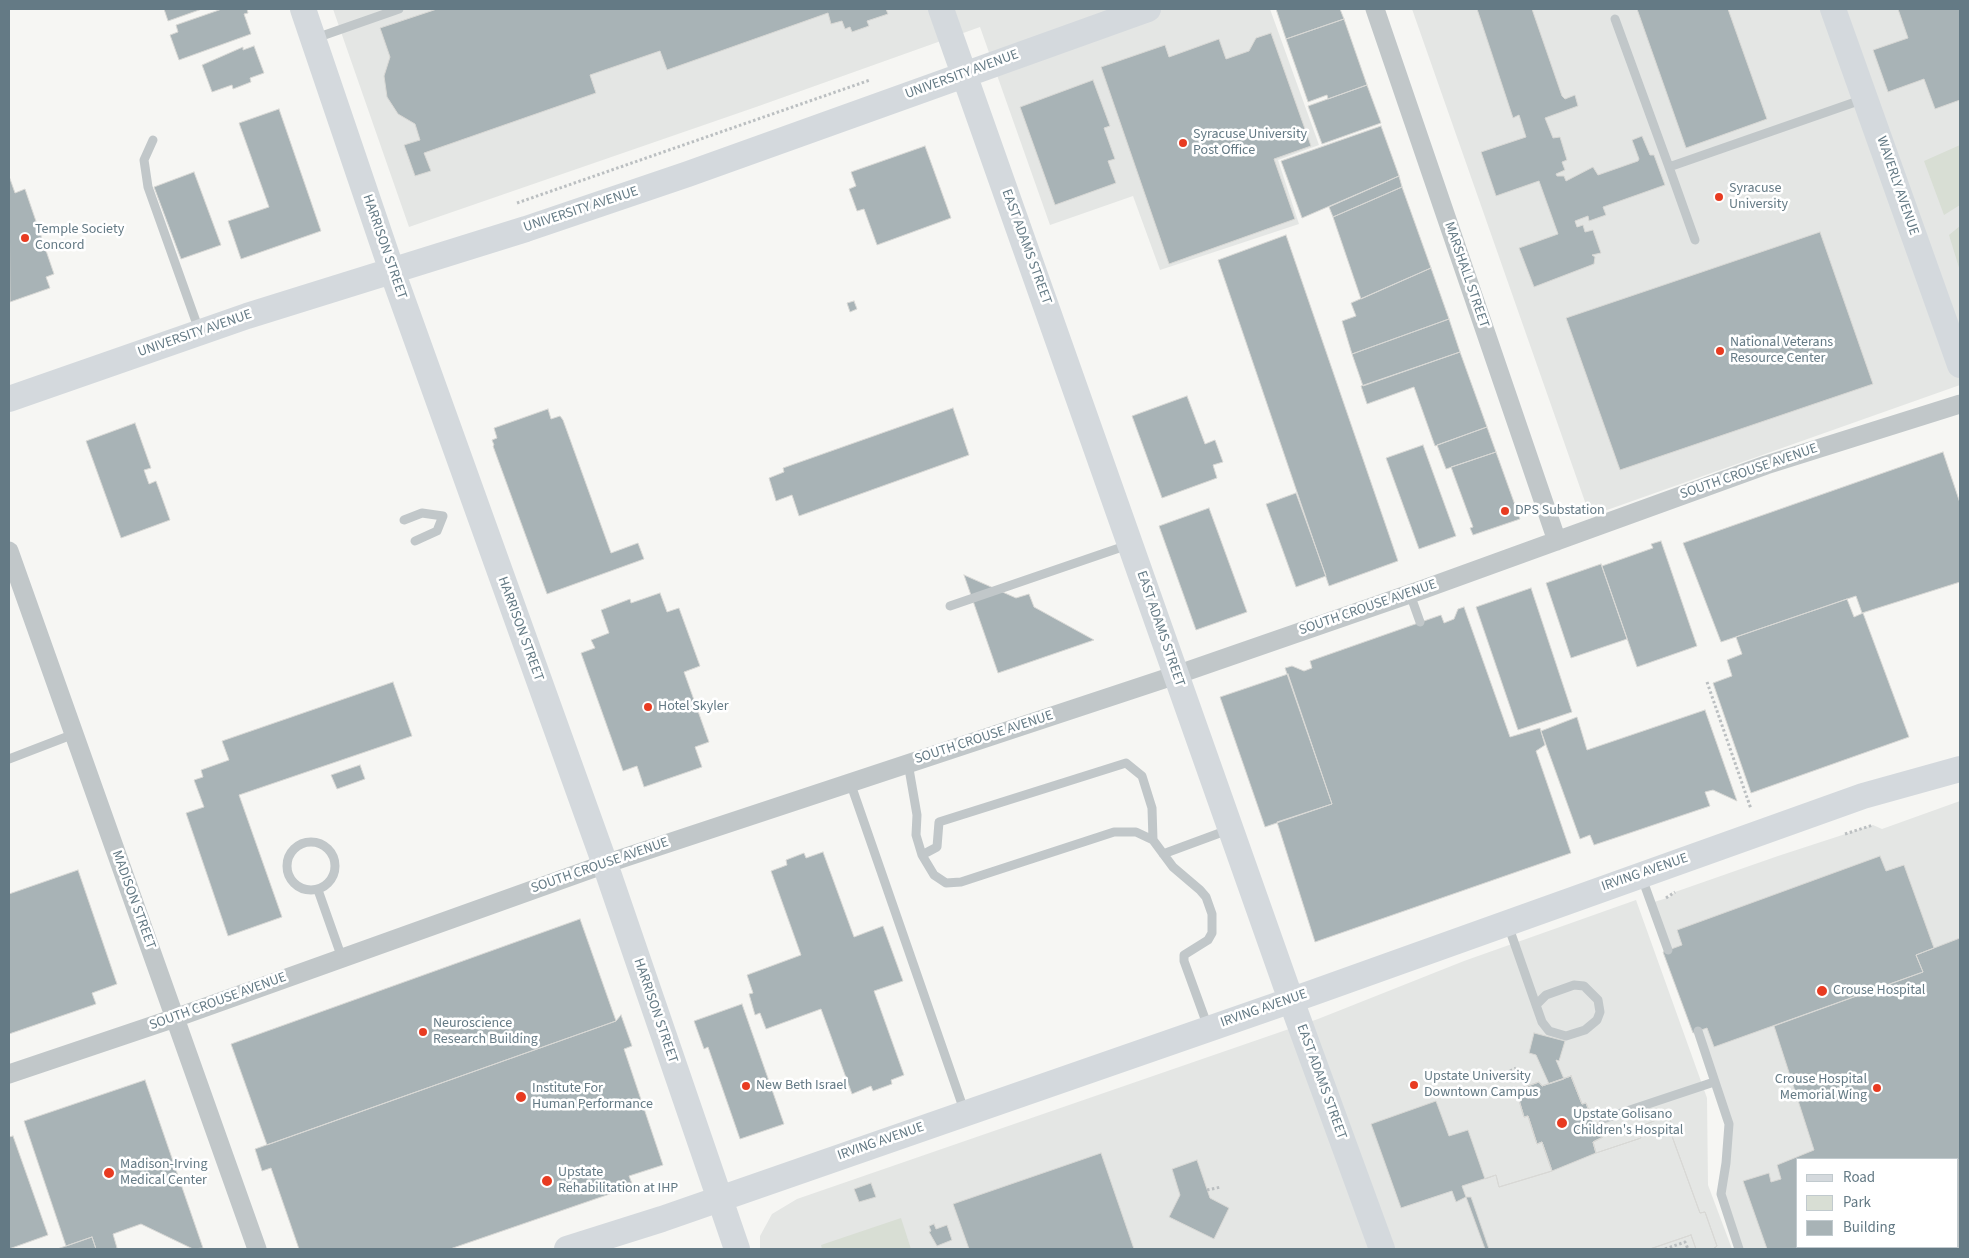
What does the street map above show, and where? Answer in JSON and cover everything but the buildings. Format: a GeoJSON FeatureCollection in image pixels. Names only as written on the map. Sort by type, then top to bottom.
{"type":"FeatureCollection","features":[{"type":"Feature","properties":{"kind":"street","name":"HARRISON STREET"},"geometry":{"type":"LineString","coordinates":[[303,9],[392,272],[605,864],[737,1249]]}},
{"type":"Feature","properties":{"kind":"street","name":"EAST ADAMS STREET"},"geometry":{"type":"LineString","coordinates":[[941,9],[1230,829],[1382,1249]]}},
{"type":"Feature","properties":{"kind":"street","name":"UNIVERSITY AVENUE"},"geometry":{"type":"LineString","coordinates":[[9,399],[200,332],[392,272],[688,174],[1148,9]]}},
{"type":"Feature","properties":{"kind":"street","name":"MARSHALL STREET"},"geometry":{"type":"LineString","coordinates":[[1375,9],[1557,541]]}},
{"type":"Feature","properties":{"kind":"street","name":"WAVERLY AVENUE"},"geometry":{"type":"LineString","coordinates":[[1833,9],[1960,364]]}},
{"type":"Feature","properties":{"kind":"street","name":"SOUTH CROUSE AVENUE"},"geometry":{"type":"LineString","coordinates":[[9,1074],[175,1018],[605,864],[1176,675],[1410,594],[1766,465],[1960,404]]}},
{"type":"Feature","properties":{"kind":"street","name":"MADISON STREET"},"geometry":{"type":"LineString","coordinates":[[9,551],[257,1249]]}},
{"type":"Feature","properties":{"kind":"street","name":"IRVING AVENUE"},"geometry":{"type":"LineString","coordinates":[[567,1249],[720,1198],[1291,1000],[1863,796],[1960,772]]}},
{"type":"Feature","properties":{"kind":"lane"},"geometry":{"type":"LineString","coordinates":[[314,39],[399,9]]}},
{"type":"Feature","properties":{"kind":"lane"},"geometry":{"type":"LineString","coordinates":[[1615,19],[1695,240]]}},
{"type":"Feature","properties":{"kind":"lane"},"geometry":{"type":"LineString","coordinates":[[1669,167],[1866,98]]}},
{"type":"Feature","properties":{"kind":"lane"},"geometry":{"type":"LineString","coordinates":[[153,140],[144,160],[148,187],[200,332]]}},
{"type":"Feature","properties":{"kind":"lane"},"geometry":{"type":"LineString","coordinates":[[404,520],[422,513],[443,516],[437,530],[415,541]]}},
{"type":"Feature","properties":{"kind":"lane"},"geometry":{"type":"LineString","coordinates":[[950,606],[1131,544]]}},
{"type":"Feature","properties":{"kind":"lane"},"geometry":{"type":"LineString","coordinates":[[1410,594],[1420,622]]}},
{"type":"Feature","properties":{"kind":"lane"},"geometry":{"type":"LineString","coordinates":[[9,759],[74,734]]}},
{"type":"Feature","properties":{"kind":"lane"},"geometry":{"type":"LineString","coordinates":[[908,763],[917,815],[916,835],[922,855],[934,875],[946,883],[954,884],[1114,832],[1136,832],[1153,840],[1179,873],[1206,897],[1212,914],[1212,933],[1203,944],[1184,955],[1184,961],[1208,1028]]}},
{"type":"Feature","properties":{"kind":"lane"},"geometry":{"type":"LineString","coordinates":[[922,855],[937,846],[939,822],[1126,763],[1142,776],[1152,808],[1153,840]]}},
{"type":"Feature","properties":{"kind":"lane"},"geometry":{"type":"LineString","coordinates":[[850,782],[965,1113]]}},
{"type":"Feature","properties":{"kind":"lane"},"geometry":{"type":"LineString","coordinates":[[1163,854],[1230,829]]}},
{"type":"Feature","properties":{"kind":"lane"},"geometry":{"type":"LineString","coordinates":[[305,843],[321,844],[334,858],[336,868],[333,877],[328,885],[318,890],[310,891],[301,888],[293,883],[288,872],[289,856],[295,848],[305,843]]}},
{"type":"Feature","properties":{"kind":"lane"},"geometry":{"type":"LineString","coordinates":[[1641,874],[1668,950]]}},
{"type":"Feature","properties":{"kind":"lane"},"geometry":{"type":"LineString","coordinates":[[318,890],[342,958]]}},
{"type":"Feature","properties":{"kind":"lane"},"geometry":{"type":"LineString","coordinates":[[1508,922],[1536,1005],[1542,1022],[1548,1032],[1566,1036],[1592,1025],[1600,1012],[1598,1000],[1584,986],[1574,986],[1554,991],[1546,995],[1536,1005]]}},
{"type":"Feature","properties":{"kind":"lane"},"geometry":{"type":"LineString","coordinates":[[1698,1031],[1729,1124],[1721,1194],[1739,1249]]}},
{"type":"Feature","properties":{"kind":"lane"},"geometry":{"type":"LineString","coordinates":[[1603,1119],[1714,1082]]}},
{"type":"Feature","properties":{"kind":"path","name":"UNIVERSITY AVENUE"},"geometry":{"type":"LineString","coordinates":[[516,204],[871,80]]}},
{"type":"Feature","properties":{"kind":"path"},"geometry":{"type":"LineString","coordinates":[[1707,682],[1751,810]]}},
{"type":"Feature","properties":{"kind":"path"},"geometry":{"type":"LineString","coordinates":[[1845,834],[1873,825]]}},
{"type":"Feature","properties":{"kind":"path"},"geometry":{"type":"LineString","coordinates":[[1510,1071],[1516,1068]]}},
{"type":"Feature","properties":{"kind":"path"},"geometry":{"type":"LineString","coordinates":[[1207,1190],[1221,1187]]}},
{"type":"Feature","properties":{"kind":"path"},"geometry":{"type":"LineString","coordinates":[[1665,1249],[1685,1242],[1688,1249]]}},
{"type":"Feature","properties":{"kind":"shaded area"},"geometry":{"type":"Polygon","coordinates":[[[333,9],[1270,9],[1319,145],[1278,160],[1299,224],[1160,270],[1133,196],[1050,225],[980,27],[409,227],[333,9]]]}},
{"type":"Feature","properties":{"kind":"shaded area","name":"Syracuse University"},"geometry":{"type":"Polygon","coordinates":[[[1412,9],[1960,9],[1960,385],[1590,516],[1412,9]]]}},
{"type":"Feature","properties":{"kind":"shaded area","name":"Crouse Hospital"},"geometry":{"type":"Polygon","coordinates":[[[1960,801],[1960,1249],[1739,1249],[1721,1194],[1729,1124],[1651,903],[1670,897],[1675,892],[1873,825],[1882,829],[1960,801]]]}},
{"type":"Feature","properties":{"kind":"shaded area","name":"Upstate University Downtown Campus"},"geometry":{"type":"Polygon","coordinates":[[[1636,900],[1707,1098],[1708,1185],[1732,1249],[760,1249],[760,1236],[772,1214],[797,1199],[1318,1019],[1464,961],[1636,900]]]}},
{"type":"Feature","properties":{"kind":"green space"},"geometry":{"type":"Polygon","coordinates":[[[1960,145],[1960,205],[1944,215],[1924,161],[1960,145]]]}},
{"type":"Feature","properties":{"kind":"green space"},"geometry":{"type":"Polygon","coordinates":[[[1960,226],[1960,271],[1949,235],[1960,226]]]}},
{"type":"Feature","properties":{"kind":"green space"},"geometry":{"type":"Polygon","coordinates":[[[901,1218],[911,1249],[822,1249],[821,1245],[901,1218]]]}},
{"type":"Feature","properties":{"kind":"place","name":"Syracuse University Post Office"},"geometry":{"type":"Point","coordinates":[1183,143]}},
{"type":"Feature","properties":{"kind":"place","name":"Syracuse University"},"geometry":{"type":"Point","coordinates":[1719,197]}},
{"type":"Feature","properties":{"kind":"place","name":"Temple Society Concord"},"geometry":{"type":"Point","coordinates":[25,238]}},
{"type":"Feature","properties":{"kind":"place","name":"National Veterans Resource Center"},"geometry":{"type":"Point","coordinates":[1720,351]}},
{"type":"Feature","properties":{"kind":"place","name":"DPS Substation"},"geometry":{"type":"Point","coordinates":[1505,511]}},
{"type":"Feature","properties":{"kind":"place","name":"Hotel Skyler"},"geometry":{"type":"Point","coordinates":[648,707]}},
{"type":"Feature","properties":{"kind":"place","name":"Crouse Hospital"},"geometry":{"type":"Point","coordinates":[1822,991]}},
{"type":"Feature","properties":{"kind":"place","name":"Neuroscience Research Building"},"geometry":{"type":"Point","coordinates":[423,1032]}},
{"type":"Feature","properties":{"kind":"place","name":"Upstate University Downtown Campus"},"geometry":{"type":"Point","coordinates":[1414,1085]}},
{"type":"Feature","properties":{"kind":"place","name":"New Beth Israel"},"geometry":{"type":"Point","coordinates":[746,1086]}},
{"type":"Feature","properties":{"kind":"place","name":"Crouse Hospital Memorial Wing"},"geometry":{"type":"Point","coordinates":[1877,1088]}},
{"type":"Feature","properties":{"kind":"place","name":"Institute For Human Performance"},"geometry":{"type":"Point","coordinates":[521,1097]}},
{"type":"Feature","properties":{"kind":"place","name":"Upstate Golisano Children's Hospital"},"geometry":{"type":"Point","coordinates":[1562,1123]}},
{"type":"Feature","properties":{"kind":"place","name":"Madison-Irving Medical Center"},"geometry":{"type":"Point","coordinates":[109,1173]}},
{"type":"Feature","properties":{"kind":"place","name":"Upstate Rehabilitation at IHP"},"geometry":{"type":"Point","coordinates":[547,1181]}}]}
